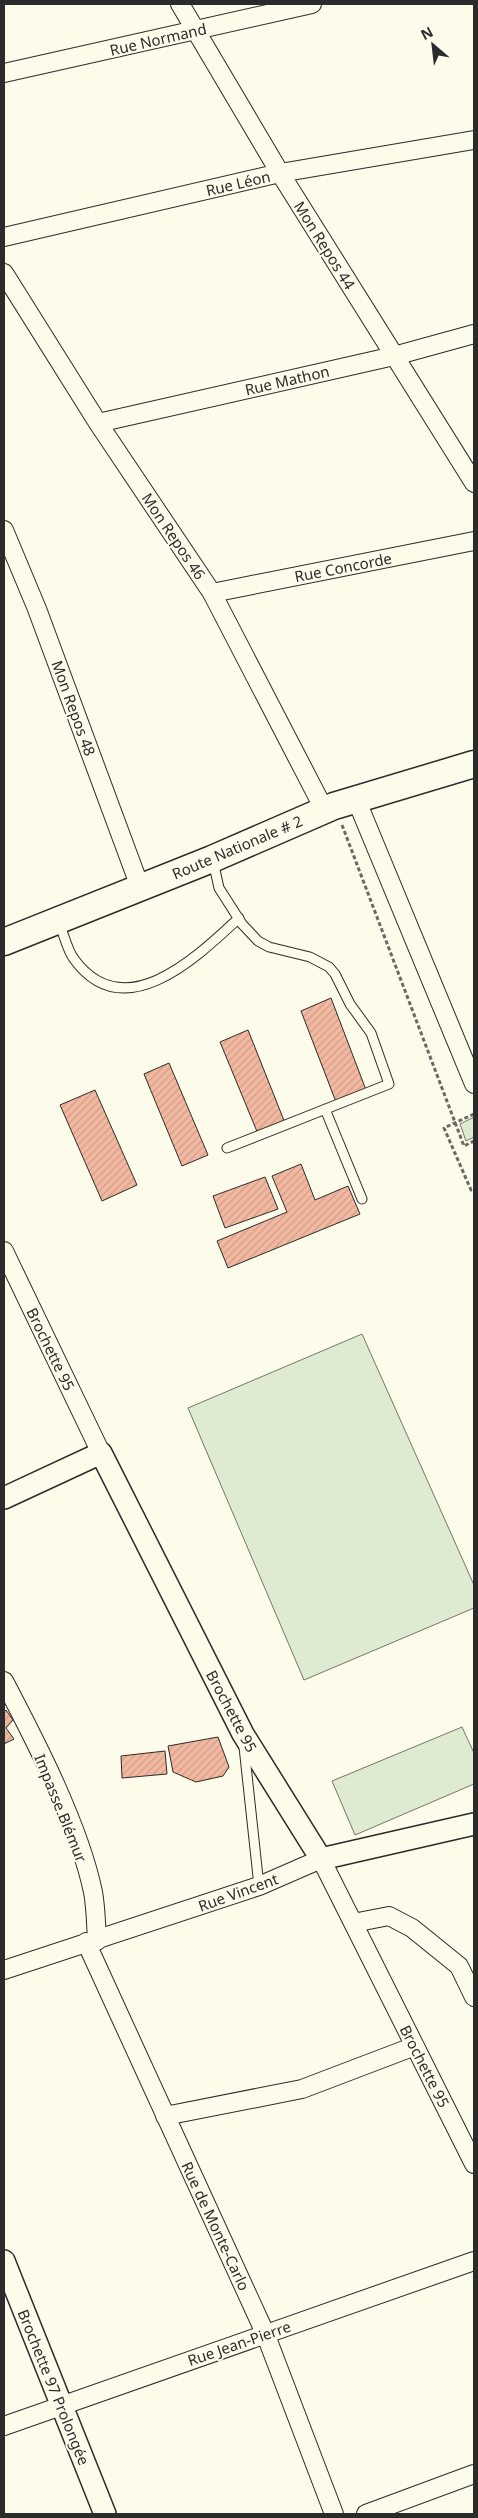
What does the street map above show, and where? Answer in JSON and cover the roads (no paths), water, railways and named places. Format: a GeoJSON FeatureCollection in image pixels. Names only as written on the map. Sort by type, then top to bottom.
{"type":"FeatureCollection","features":[{"type":"Feature","properties":{"kind":"main road","name":"Route Nationale # 2"},"geometry":{"type":"LineString","coordinates":[[4,942],[212,859],[338,805],[474,764]]}},
{"type":"Feature","properties":{"kind":"street","name":"Mon Repos 44"},"geometry":{"type":"LineString","coordinates":[[180,4],[280,173],[474,484]]}},
{"type":"Feature","properties":{"kind":"street","name":"Rue Normand"},"geometry":{"type":"LineString","coordinates":[[4,73],[312,4]]}},
{"type":"Feature","properties":{"kind":"street","name":"Rue Léon"},"geometry":{"type":"LineString","coordinates":[[4,237],[280,173],[474,140]]}},
{"type":"Feature","properties":{"kind":"street","name":"Mon Repos 46"},"geometry":{"type":"LineString","coordinates":[[4,273],[98,423],[212,593],[338,805],[474,1084]]}},
{"type":"Feature","properties":{"kind":"street","name":"Rue Mathon"},"geometry":{"type":"LineString","coordinates":[[98,423],[394,356],[474,334]]}},
{"type":"Feature","properties":{"kind":"street","name":"Mon Repos 48"},"geometry":{"type":"LineString","coordinates":[[4,530],[37,609],[140,887]]}},
{"type":"Feature","properties":{"kind":"street","name":"Rue Concorde"},"geometry":{"type":"LineString","coordinates":[[212,593],[474,542]]}},
{"type":"Feature","properties":{"kind":"street","name":"Brochette 95"},"geometry":{"type":"LineString","coordinates":[[4,1250],[101,1453],[243,1734],[321,1859],[415,2046],[472,2154]]}},
{"type":"Feature","properties":{"kind":"street"},"geometry":{"type":"LineString","coordinates":[[4,1498],[101,1453]]}},
{"type":"Feature","properties":{"kind":"street","name":"Impasse Blémur"},"geometry":{"type":"LineString","coordinates":[[4,1681],[46,1767],[83,1857],[93,1893],[91,1942]]}},
{"type":"Feature","properties":{"kind":"street","name":"Rue Vincent"},"geometry":{"type":"LineString","coordinates":[[4,1970],[259,1886],[321,1859],[474,1824]]}},
{"type":"Feature","properties":{"kind":"street"},"geometry":{"type":"LineString","coordinates":[[353,1923],[389,1916],[412,1928],[459,1966],[474,1997]]}},
{"type":"Feature","properties":{"kind":"street","name":"Rue de Monte-Carlo"},"geometry":{"type":"LineString","coordinates":[[91,1942],[166,2116],[266,2334],[334,2514]]}},
{"type":"Feature","properties":{"kind":"street"},"geometry":{"type":"LineString","coordinates":[[166,2116],[302,2088],[415,2046]]}},
{"type":"Feature","properties":{"kind":"street","name":"Brochette 97 Prolongée"},"geometry":{"type":"LineString","coordinates":[[4,2261],[105,2514]]}},
{"type":"Feature","properties":{"kind":"street","name":"Rue Jean-Pierre"},"geometry":{"type":"LineString","coordinates":[[4,2426],[474,2261]]}},
{"type":"Feature","properties":{"kind":"street"},"geometry":{"type":"LineString","coordinates":[[366,2514],[474,2474]]}},
{"type":"Feature","properties":{"kind":"lane"},"geometry":{"type":"LineString","coordinates":[[212,859],[219,888],[238,918],[258,941],[269,948],[310,957],[329,967],[335,974],[350,1004],[371,1032],[389,1084],[226,1148]]}},
{"type":"Feature","properties":{"kind":"lane"},"geometry":{"type":"LineString","coordinates":[[58,921],[73,958],[97,981],[116,988],[137,987],[155,982],[174,972],[205,950],[238,918]]}},
{"type":"Feature","properties":{"kind":"lane"},"geometry":{"type":"LineString","coordinates":[[324,1109],[362,1199]]}},
{"type":"Feature","properties":{"kind":"lane"},"geometry":{"type":"LineString","coordinates":[[243,1734],[259,1886]]}}]}
